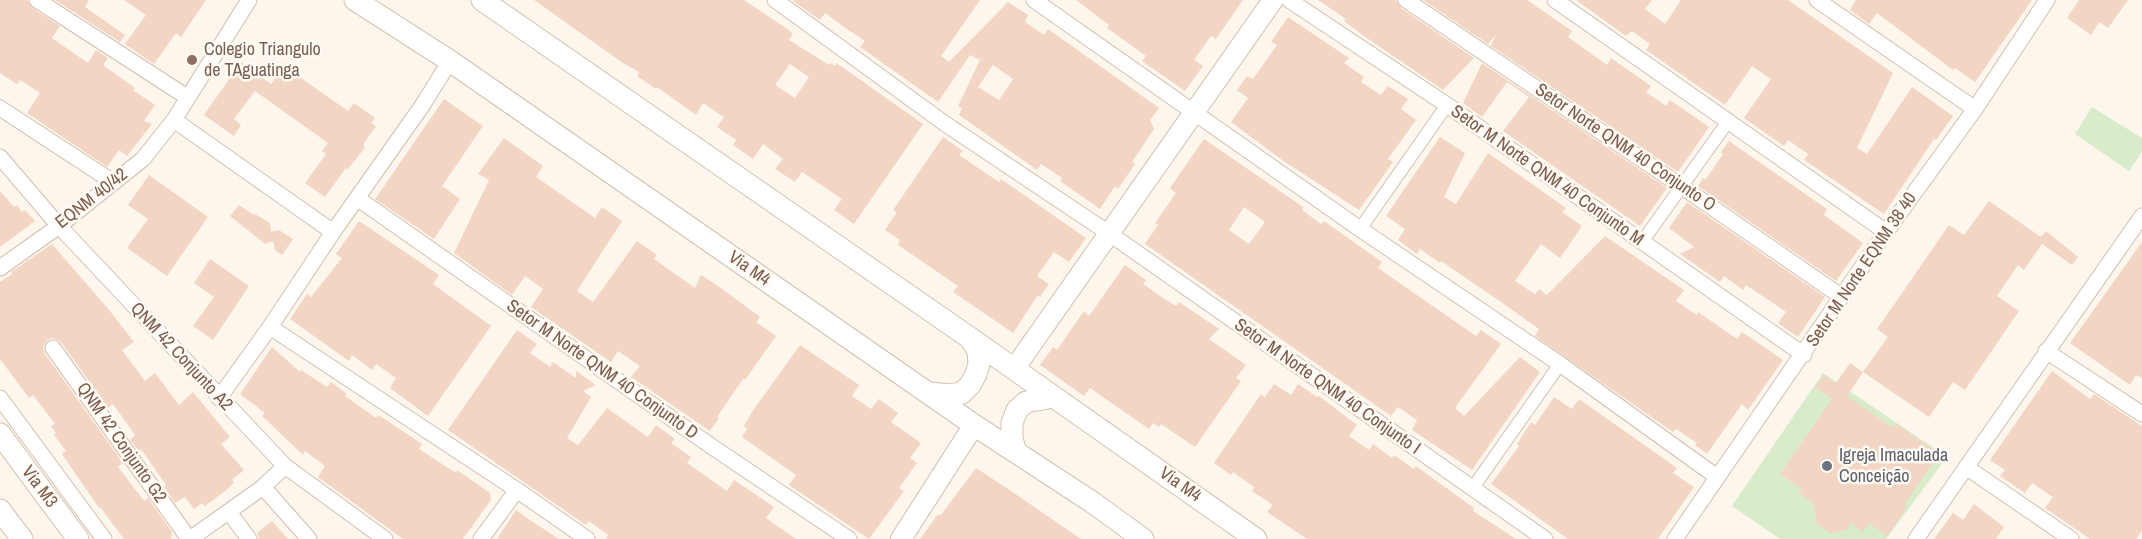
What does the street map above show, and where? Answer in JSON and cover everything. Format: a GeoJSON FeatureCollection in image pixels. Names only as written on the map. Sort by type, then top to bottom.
{"type":"FeatureCollection","features":[{"type":"Feature","properties":{"kind":"main road","name":"Via M4"},"geometry":{"type":"LineString","coordinates":[[355,0],[450,61],[974,425],[1143,539]]}},
{"type":"Feature","properties":{"kind":"main road","name":"Via M4"},"geometry":{"type":"LineString","coordinates":[[488,2],[1257,539]]}},
{"type":"Feature","properties":{"kind":"main road"},"geometry":{"type":"LineString","coordinates":[[930,393],[949,395],[962,393],[970,385],[979,364],[978,351],[970,338]]}},
{"type":"Feature","properties":{"kind":"main road"},"geometry":{"type":"LineString","coordinates":[[1016,452],[1012,439],[1012,423],[1017,410],[1026,402],[1053,397]]}},
{"type":"Feature","properties":{"kind":"main road","name":"Via M3"},"geometry":{"type":"LineString","coordinates":[[0,434],[78,539]]}},
{"type":"Feature","properties":{"kind":"main road"},"geometry":{"type":"LineString","coordinates":[[0,510],[20,536]]}},
{"type":"Feature","properties":{"kind":"street"},"geometry":{"type":"LineString","coordinates":[[37,0],[188,97]]}},
{"type":"Feature","properties":{"kind":"street","name":"EQNM 40/42"},"geometry":{"type":"LineString","coordinates":[[0,268],[59,226],[143,159],[174,120],[249,0]]}},
{"type":"Feature","properties":{"kind":"street","name":"Setor M Norte QNM 40 Conjunto I"},"geometry":{"type":"LineString","coordinates":[[775,0],[944,123],[1110,234],[1545,539]]}},
{"type":"Feature","properties":{"kind":"street"},"geometry":{"type":"LineString","coordinates":[[1034,0],[1360,229],[1560,364],[1717,477]]}},
{"type":"Feature","properties":{"kind":"street"},"geometry":{"type":"LineString","coordinates":[[1014,369],[1273,0]]}},
{"type":"Feature","properties":{"kind":"street","name":"Setor M Norte QNM 40 Conjunto M"},"geometry":{"type":"LineString","coordinates":[[1289,0],[1447,105],[1804,355]]}},
{"type":"Feature","properties":{"kind":"street","name":"Setor Norte QNM 40 Conjunto O"},"geometry":{"type":"LineString","coordinates":[[1406,0],[1842,297]]}},
{"type":"Feature","properties":{"kind":"street"},"geometry":{"type":"LineString","coordinates":[[1556,0],[1886,232]]}},
{"type":"Feature","properties":{"kind":"street"},"geometry":{"type":"LineString","coordinates":[[1817,0],[1975,109]]}},
{"type":"Feature","properties":{"kind":"street","name":"Setor M Norte EQNM 38 40"},"geometry":{"type":"LineString","coordinates":[[1675,539],[1804,355],[1886,232],[1975,109],[2047,0]]}},
{"type":"Feature","properties":{"kind":"street"},"geometry":{"type":"LineString","coordinates":[[219,398],[422,106],[450,61]]}},
{"type":"Feature","properties":{"kind":"street"},"geometry":{"type":"LineString","coordinates":[[1360,229],[1447,105]]}},
{"type":"Feature","properties":{"kind":"street"},"geometry":{"type":"LineString","coordinates":[[0,108],[113,182]]}},
{"type":"Feature","properties":{"kind":"street"},"geometry":{"type":"LineString","coordinates":[[174,120],[333,232]]}},
{"type":"Feature","properties":{"kind":"street"},"geometry":{"type":"LineString","coordinates":[[1642,242],[1728,120]]}},
{"type":"Feature","properties":{"kind":"street","name":"QNM 42 Conjunto A2"},"geometry":{"type":"LineString","coordinates":[[0,157],[59,226],[285,466],[385,539]]}},
{"type":"Feature","properties":{"kind":"street","name":"Setor M Norte QNM 40 Conjunto D"},"geometry":{"type":"LineString","coordinates":[[357,198],[711,446],[849,539]]}},
{"type":"Feature","properties":{"kind":"street"},"geometry":{"type":"LineString","coordinates":[[1916,539],[2046,351],[2141,221]]}},
{"type":"Feature","properties":{"kind":"street"},"geometry":{"type":"LineString","coordinates":[[270,327],[517,490],[587,539]]}},
{"type":"Feature","properties":{"kind":"street","name":"QNM 42 Conjunto G2"},"geometry":{"type":"LineString","coordinates":[[53,348],[190,539]]}},
{"type":"Feature","properties":{"kind":"street"},"geometry":{"type":"LineString","coordinates":[[2046,351],[2142,414]]}},
{"type":"Feature","properties":{"kind":"street"},"geometry":{"type":"LineString","coordinates":[[1472,489],[1560,364]]}},
{"type":"Feature","properties":{"kind":"street"},"geometry":{"type":"LineString","coordinates":[[0,398],[104,539]]}},
{"type":"Feature","properties":{"kind":"street"},"geometry":{"type":"LineString","coordinates":[[902,539],[974,425]]}},
{"type":"Feature","properties":{"kind":"street"},"geometry":{"type":"LineString","coordinates":[[190,539],[263,487],[285,466]]}},
{"type":"Feature","properties":{"kind":"street"},"geometry":{"type":"LineString","coordinates":[[1966,467],[2071,539]]}},
{"type":"Feature","properties":{"kind":"street"},"geometry":{"type":"LineString","coordinates":[[263,487],[309,539]]}},
{"type":"Feature","properties":{"kind":"street"},"geometry":{"type":"LineString","coordinates":[[481,539],[517,490]]}},
{"type":"Feature","properties":{"kind":"street"},"geometry":{"type":"LineString","coordinates":[[229,512],[249,539]]}},
{"type":"Feature","properties":{"kind":"green space"},"geometry":{"type":"Polygon","coordinates":[[[2092,107],[2142,138],[2142,152],[2129,171],[2075,134],[2092,107]]]}},
{"type":"Feature","properties":{"kind":"green space"},"geometry":{"type":"Polygon","coordinates":[[[1823,373],[1947,457],[1886,539],[1780,539],[1732,506],[1823,373]]]}},
{"type":"Feature","properties":{"kind":"building"},"geometry":{"type":"Polygon","coordinates":[[[0,0],[27,0],[32,8],[60,26],[52,38],[88,63],[96,50],[108,58],[103,65],[155,105],[144,121],[152,124],[127,156],[119,150],[107,167],[27,113],[40,93],[20,80],[18,84],[15,83],[0,73],[0,0]]]}},
{"type":"Feature","properties":{"kind":"building"},"geometry":{"type":"Polygon","coordinates":[[[55,0],[89,0],[85,7],[125,35],[120,42],[55,0]]]}},
{"type":"Feature","properties":{"kind":"building"},"geometry":{"type":"Polygon","coordinates":[[[124,0],[206,0],[181,37],[176,33],[154,64],[125,44],[146,15],[124,0]]]}},
{"type":"Feature","properties":{"kind":"building"},"geometry":{"type":"Polygon","coordinates":[[[534,0],[744,0],[793,34],[789,40],[829,65],[830,63],[835,66],[836,63],[923,124],[854,224],[834,210],[842,199],[802,172],[795,182],[775,169],[783,159],[763,144],[753,159],[733,145],[736,140],[717,127],[724,117],[703,103],[696,115],[657,87],[656,89],[637,76],[639,72],[534,0]],[[790,64],[775,85],[795,98],[809,77],[790,64]]]}},
{"type":"Feature","properties":{"kind":"building"},"geometry":{"type":"Polygon","coordinates":[[[792,0],[980,0],[941,56],[949,62],[1008,2],[1028,15],[1025,22],[1044,35],[1048,29],[1159,108],[1150,120],[1154,129],[1132,162],[1135,164],[1118,189],[1115,186],[1100,209],[1060,181],[1062,178],[1041,164],[1037,170],[959,115],[962,108],[958,106],[980,60],[970,55],[938,102],[860,47],[865,41],[825,13],[820,20],[792,0]],[[993,65],[978,87],[999,100],[1013,79],[993,65]]]}},
{"type":"Feature","properties":{"kind":"building"},"geometry":{"type":"Polygon","coordinates":[[[1076,0],[1243,0],[1216,39],[1211,36],[1194,60],[1203,66],[1185,91],[1142,61],[1146,56],[1107,28],[1109,25],[1076,0]]]}},
{"type":"Feature","properties":{"kind":"building"},"geometry":{"type":"Polygon","coordinates":[[[1318,0],[1396,0],[1401,8],[1474,58],[1443,90],[1364,36],[1344,21],[1346,19],[1318,0]]]}},
{"type":"Feature","properties":{"kind":"building"},"geometry":{"type":"Polygon","coordinates":[[[1423,0],[1527,0],[1572,31],[1568,37],[1607,65],[1611,58],[1651,86],[1646,92],[1666,106],[1670,100],[1709,127],[1678,172],[1491,46],[1496,35],[1488,44],[1423,0]]]}},
{"type":"Feature","properties":{"kind":"building"},"geometry":{"type":"Polygon","coordinates":[[[1576,0],[1652,0],[1645,9],[1665,24],[1681,0],[1788,0],[1893,73],[1857,148],[1867,154],[1912,87],[1953,116],[1936,140],[1934,139],[1884,214],[1804,160],[1808,154],[1788,140],[1784,146],[1744,118],[1771,79],[1752,66],[1725,105],[1646,50],[1650,44],[1632,31],[1626,36],[1576,0]]]}},
{"type":"Feature","properties":{"kind":"building"},"geometry":{"type":"Polygon","coordinates":[[[1856,0],[2032,0],[1975,82],[1955,68],[1953,70],[1877,13],[1869,24],[1850,10],[1856,0]]]}},
{"type":"Feature","properties":{"kind":"building"},"geometry":{"type":"Polygon","coordinates":[[[2079,0],[2128,0],[2108,28],[2099,22],[2091,35],[2067,18],[2079,0]]]}},
{"type":"Feature","properties":{"kind":"building"},"geometry":{"type":"Polygon","coordinates":[[[1288,17],[1349,58],[1344,63],[1364,77],[1361,82],[1381,95],[1388,86],[1408,99],[1401,109],[1416,120],[1388,159],[1393,162],[1359,210],[1282,160],[1231,122],[1248,98],[1237,90],[1247,76],[1253,79],[1277,45],[1271,42],[1288,17]]]}},
{"type":"Feature","properties":{"kind":"building"},"geometry":{"type":"Polygon","coordinates":[[[241,62],[271,84],[284,66],[348,111],[354,103],[375,118],[371,123],[376,126],[364,143],[364,149],[348,169],[346,168],[325,197],[305,183],[326,154],[322,151],[328,143],[255,91],[234,119],[241,125],[234,136],[204,115],[241,62]]]}},
{"type":"Feature","properties":{"kind":"building"},"geometry":{"type":"Polygon","coordinates":[[[1482,63],[1667,188],[1640,226],[1503,131],[1529,97],[1507,82],[1482,117],[1463,103],[1482,63]]]}},
{"type":"Feature","properties":{"kind":"building"},"geometry":{"type":"Polygon","coordinates":[[[444,99],[483,126],[442,186],[460,199],[434,239],[375,199],[444,99]]]}},
{"type":"Feature","properties":{"kind":"building"},"geometry":{"type":"Polygon","coordinates":[[[943,137],[963,151],[959,155],[999,182],[1001,179],[1086,238],[1069,262],[1054,252],[1037,276],[1049,284],[1040,297],[1038,295],[1013,333],[953,292],[958,286],[898,245],[900,240],[885,230],[897,212],[893,210],[943,137]]]}},
{"type":"Feature","properties":{"kind":"building"},"geometry":{"type":"Polygon","coordinates":[[[1440,137],[1465,153],[1444,197],[1456,204],[1488,153],[1566,208],[1562,212],[1582,226],[1560,258],[1541,244],[1515,281],[1535,294],[1539,289],[1547,295],[1605,236],[1684,290],[1676,301],[1697,315],[1698,312],[1737,339],[1742,332],[1783,360],[1748,410],[1742,404],[1707,454],[1695,445],[1697,443],[1676,429],[1673,432],[1535,336],[1539,329],[1501,302],[1441,261],[1440,263],[1420,249],[1417,254],[1398,240],[1405,229],[1386,216],[1440,137]]]}},
{"type":"Feature","properties":{"kind":"building"},"geometry":{"type":"Polygon","coordinates":[[[504,138],[543,166],[536,177],[595,218],[602,207],[622,221],[577,291],[593,302],[637,241],[657,255],[654,259],[695,288],[701,275],[721,288],[760,317],[756,322],[776,336],[745,380],[743,379],[710,431],[631,377],[640,366],[618,351],[611,362],[531,307],[543,289],[525,276],[512,295],[454,253],[489,180],[478,174],[504,138]]]}},
{"type":"Feature","properties":{"kind":"building"},"geometry":{"type":"Polygon","coordinates":[[[1204,139],[1303,207],[1302,210],[1321,224],[1324,221],[1382,262],[1378,268],[1476,336],[1481,330],[1501,344],[1455,408],[1464,416],[1520,357],[1540,372],[1472,470],[1412,430],[1417,420],[1398,407],[1391,416],[1145,244],[1158,225],[1155,223],[1176,193],[1170,188],[1204,139]],[[1244,207],[1229,230],[1249,244],[1265,222],[1244,207]]]}},
{"type":"Feature","properties":{"kind":"building"},"geometry":{"type":"Polygon","coordinates":[[[1729,141],[1827,209],[1824,215],[1863,243],[1836,281],[1698,186],[1703,178],[1706,179],[1729,141]]]}},
{"type":"Feature","properties":{"kind":"building"},"geometry":{"type":"Polygon","coordinates":[[[149,175],[208,217],[167,276],[127,248],[148,219],[128,205],[149,175]]]}},
{"type":"Feature","properties":{"kind":"building"},"geometry":{"type":"Polygon","coordinates":[[[0,191],[14,207],[17,205],[22,212],[25,210],[35,221],[0,247],[0,191]]]}},
{"type":"Feature","properties":{"kind":"building"},"geometry":{"type":"Polygon","coordinates":[[[1989,201],[2041,237],[2046,231],[2078,257],[2072,265],[2042,244],[2024,270],[2018,265],[1997,296],[2019,311],[1965,390],[1953,382],[1929,417],[1863,372],[1888,337],[1877,329],[1949,225],[1964,235],[1989,201]]]}},
{"type":"Feature","properties":{"kind":"building"},"geometry":{"type":"Polygon","coordinates":[[[1687,202],[1825,297],[1798,337],[1778,323],[1786,312],[1746,285],[1743,290],[1724,276],[1720,282],[1680,254],[1694,247],[1669,228],[1687,202]]]}},
{"type":"Feature","properties":{"kind":"building"},"geometry":{"type":"Polygon","coordinates":[[[239,205],[270,223],[271,232],[279,230],[293,239],[282,255],[275,250],[273,241],[265,244],[230,216],[239,205]]]}},
{"type":"Feature","properties":{"kind":"building"},"geometry":{"type":"Polygon","coordinates":[[[359,221],[439,275],[433,284],[491,326],[428,416],[390,388],[396,378],[376,364],[372,370],[352,355],[349,361],[290,319],[307,294],[311,297],[342,258],[336,254],[359,221]]]}},
{"type":"Feature","properties":{"kind":"building"},"geometry":{"type":"Polygon","coordinates":[[[2142,242],[2142,378],[2136,375],[2130,385],[2070,343],[2142,242]]]}},
{"type":"Feature","properties":{"kind":"building"},"geometry":{"type":"Polygon","coordinates":[[[52,244],[134,342],[122,350],[145,381],[155,373],[179,405],[193,392],[230,437],[221,444],[244,470],[232,480],[234,482],[229,488],[205,506],[202,503],[194,509],[185,497],[175,503],[164,487],[166,485],[141,449],[139,451],[130,440],[135,435],[113,404],[108,408],[61,342],[53,338],[47,340],[43,348],[45,354],[123,463],[118,467],[144,501],[148,498],[172,532],[171,539],[124,539],[99,508],[62,454],[66,451],[54,435],[56,433],[51,426],[55,424],[33,395],[29,398],[0,359],[0,282],[52,244]]]}},
{"type":"Feature","properties":{"kind":"building"},"geometry":{"type":"Polygon","coordinates":[[[210,259],[249,286],[213,340],[193,326],[214,297],[194,283],[210,259]]]}},
{"type":"Feature","properties":{"kind":"building"},"geometry":{"type":"Polygon","coordinates":[[[1125,265],[1146,280],[1143,284],[1160,296],[1176,306],[1179,302],[1219,329],[1209,339],[1246,365],[1236,378],[1241,381],[1195,447],[1161,424],[1159,427],[1153,423],[1149,429],[1090,388],[1084,396],[1040,365],[1053,347],[1057,350],[1084,311],[1089,316],[1125,265]]]}},
{"type":"Feature","properties":{"kind":"building"},"geometry":{"type":"Polygon","coordinates":[[[517,330],[537,344],[530,353],[550,367],[553,362],[576,378],[576,371],[596,385],[583,391],[591,397],[567,438],[578,445],[607,408],[648,437],[656,425],[675,439],[671,443],[691,457],[687,463],[727,491],[734,480],[774,507],[766,518],[796,539],[606,539],[608,535],[589,521],[586,525],[448,430],[517,330]]]}},
{"type":"Feature","properties":{"kind":"building"},"geometry":{"type":"Polygon","coordinates":[[[800,345],[859,385],[852,396],[871,409],[879,399],[898,413],[891,422],[921,443],[910,458],[917,463],[899,488],[904,491],[869,539],[789,485],[796,475],[742,437],[747,429],[744,426],[752,412],[800,345]]]}},
{"type":"Feature","properties":{"kind":"building"},"geometry":{"type":"Polygon","coordinates":[[[272,347],[300,372],[301,370],[327,387],[331,382],[347,394],[345,396],[376,418],[378,415],[422,444],[419,449],[456,473],[457,470],[490,493],[491,500],[463,539],[403,539],[318,477],[325,466],[305,451],[303,455],[262,416],[265,413],[240,394],[272,347]]]}},
{"type":"Feature","properties":{"kind":"building","name":"Igreja Imaculada Conceição"},"geometry":{"type":"Polygon","coordinates":[[[1850,363],[1863,372],[1847,396],[1891,427],[1897,424],[1939,454],[1904,505],[1907,507],[1887,536],[1869,523],[1862,532],[1851,523],[1846,530],[1830,533],[1817,524],[1814,504],[1799,493],[1802,489],[1780,474],[1832,399],[1815,387],[1824,375],[1836,383],[1850,363]]]}},
{"type":"Feature","properties":{"kind":"building"},"geometry":{"type":"Polygon","coordinates":[[[2052,371],[2090,399],[2094,394],[2142,426],[2142,531],[2136,539],[2090,539],[2045,508],[2053,497],[2032,483],[2025,493],[2000,476],[2005,470],[1990,460],[2052,371]]]}},
{"type":"Feature","properties":{"kind":"building"},"geometry":{"type":"Polygon","coordinates":[[[1274,384],[1291,395],[1298,384],[1317,397],[1319,396],[1357,425],[1349,436],[1369,450],[1373,444],[1392,458],[1394,455],[1414,469],[1416,466],[1474,508],[1473,511],[1516,539],[1307,539],[1267,512],[1273,505],[1252,491],[1254,487],[1233,472],[1231,475],[1214,463],[1261,394],[1265,397],[1274,384]]]}},
{"type":"Feature","properties":{"kind":"building"},"geometry":{"type":"Polygon","coordinates":[[[1554,397],[1572,409],[1579,399],[1677,468],[1673,473],[1694,487],[1658,539],[1568,539],[1491,484],[1519,446],[1517,444],[1531,422],[1535,425],[1554,397]]]}},
{"type":"Feature","properties":{"kind":"building"},"geometry":{"type":"Polygon","coordinates":[[[976,468],[1017,495],[1081,539],[920,539],[976,468]]]}},
{"type":"Feature","properties":{"kind":"building"},"geometry":{"type":"Polygon","coordinates":[[[1974,504],[2004,527],[1996,539],[1934,539],[1953,513],[1963,520],[1974,504]]]}},
{"type":"Feature","properties":{"kind":"building"},"geometry":{"type":"Polygon","coordinates":[[[516,510],[530,520],[559,539],[497,539],[516,510]]]}},
{"type":"Feature","properties":{"kind":"building"},"geometry":{"type":"Polygon","coordinates":[[[272,521],[288,539],[259,539],[257,533],[272,521]]]}},
{"type":"Feature","properties":{"kind":"place","name":"Colegio Triangulo de TAguatinga"},"geometry":{"type":"Point","coordinates":[192,60]}},
{"type":"Feature","properties":{"kind":"place","name":"Igreja Imaculada Conceição"},"geometry":{"type":"Point","coordinates":[1827,466]}}]}
